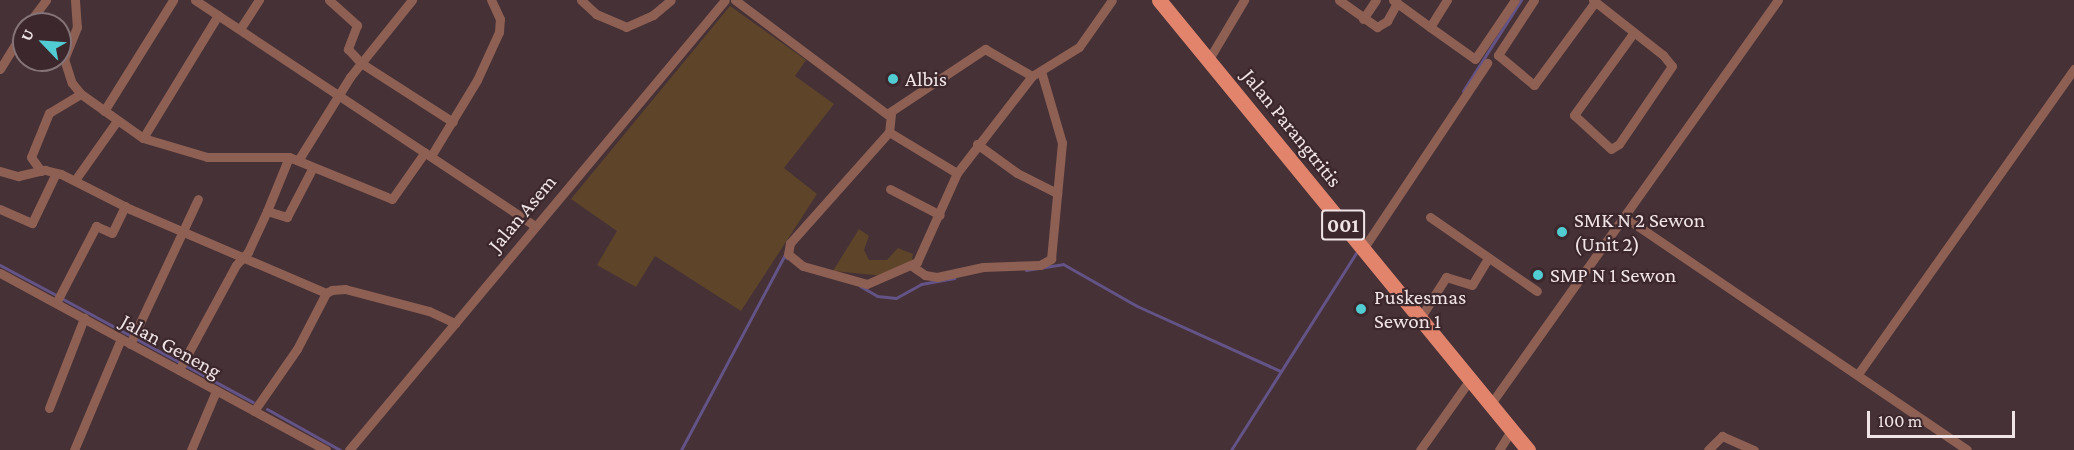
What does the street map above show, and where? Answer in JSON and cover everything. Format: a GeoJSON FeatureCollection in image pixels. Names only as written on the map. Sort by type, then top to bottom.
{"type":"FeatureCollection","features":[{"type":"Feature","properties":{"kind":"main road","name":"Jalan Parangtritis"},"geometry":{"type":"LineString","coordinates":[[1159,0],[1469,381],[1528,450]]}},
{"type":"Feature","properties":{"kind":"street"},"geometry":{"type":"LineString","coordinates":[[75,0],[77,27],[64,59],[72,83],[81,94],[116,122],[143,138],[207,157],[289,156],[395,198],[453,122],[499,32],[500,18],[491,0]]}},
{"type":"Feature","properties":{"kind":"street"},"geometry":{"type":"LineString","coordinates":[[104,111],[173,0]]}},
{"type":"Feature","properties":{"kind":"street"},"geometry":{"type":"LineString","coordinates":[[195,0],[534,225]]}},
{"type":"Feature","properties":{"kind":"street"},"geometry":{"type":"LineString","coordinates":[[240,29],[259,0]]}},
{"type":"Feature","properties":{"kind":"street"},"geometry":{"type":"LineString","coordinates":[[329,0],[358,27],[348,49],[361,63],[453,122]]}},
{"type":"Feature","properties":{"kind":"street"},"geometry":{"type":"LineString","coordinates":[[299,159],[361,63],[412,0]]}},
{"type":"Feature","properties":{"kind":"street"},"geometry":{"type":"LineString","coordinates":[[581,0],[596,14],[626,27],[653,15],[671,0]]}},
{"type":"Feature","properties":{"kind":"street","name":"Jalan Asem"},"geometry":{"type":"LineString","coordinates":[[349,450],[534,225],[725,0]]}},
{"type":"Feature","properties":{"kind":"street"},"geometry":{"type":"LineString","coordinates":[[735,0],[884,114],[891,114],[984,49],[1032,76]]}},
{"type":"Feature","properties":{"kind":"street"},"geometry":{"type":"LineString","coordinates":[[891,114],[889,132],[796,235],[788,254],[815,270],[867,284],[912,266],[923,254],[957,173],[977,144],[1032,76],[1086,39],[1112,0]]}},
{"type":"Feature","properties":{"kind":"street"},"geometry":{"type":"LineString","coordinates":[[1209,59],[1244,0]]}},
{"type":"Feature","properties":{"kind":"street"},"geometry":{"type":"LineString","coordinates":[[1339,0],[1363,19],[1382,26],[1395,2],[1474,59],[1515,0]]}},
{"type":"Feature","properties":{"kind":"street"},"geometry":{"type":"LineString","coordinates":[[1363,19],[1376,0]]}},
{"type":"Feature","properties":{"kind":"street"},"geometry":{"type":"LineString","coordinates":[[1430,27],[1447,0]]}},
{"type":"Feature","properties":{"kind":"street"},"geometry":{"type":"LineString","coordinates":[[1534,0],[1498,55],[1534,85],[1594,1],[1634,32],[1668,59],[1671,68],[1619,144],[1611,149],[1574,115],[1634,32]]}},
{"type":"Feature","properties":{"kind":"street"},"geometry":{"type":"LineString","coordinates":[[1490,405],[1626,218],[1778,0]]}},
{"type":"Feature","properties":{"kind":"street"},"geometry":{"type":"LineString","coordinates":[[143,138],[218,15]]}},
{"type":"Feature","properties":{"kind":"street"},"geometry":{"type":"LineString","coordinates":[[0,47],[9,52]]}},
{"type":"Feature","properties":{"kind":"street"},"geometry":{"type":"LineString","coordinates":[[0,69],[12,48]]}},
{"type":"Feature","properties":{"kind":"street"},"geometry":{"type":"LineString","coordinates":[[1363,249],[1487,63]]}},
{"type":"Feature","properties":{"kind":"street"},"geometry":{"type":"LineString","coordinates":[[1858,374],[2074,69]]}},
{"type":"Feature","properties":{"kind":"street"},"geometry":{"type":"LineString","coordinates":[[912,266],[925,275],[937,277],[983,267],[1045,264],[1054,251],[1060,129],[1041,71]]}},
{"type":"Feature","properties":{"kind":"street"},"geometry":{"type":"LineString","coordinates":[[41,171],[31,157],[49,113],[81,94]]}},
{"type":"Feature","properties":{"kind":"street"},"geometry":{"type":"LineString","coordinates":[[75,180],[116,122]]}},
{"type":"Feature","properties":{"kind":"street"},"geometry":{"type":"LineString","coordinates":[[889,132],[957,173]]}},
{"type":"Feature","properties":{"kind":"street"},"geometry":{"type":"LineString","coordinates":[[977,144],[1017,173],[1057,193]]}},
{"type":"Feature","properties":{"kind":"street"},"geometry":{"type":"LineString","coordinates":[[182,365],[267,211],[289,156]]}},
{"type":"Feature","properties":{"kind":"street"},"geometry":{"type":"LineString","coordinates":[[267,211],[287,217],[313,166]]}},
{"type":"Feature","properties":{"kind":"street"},"geometry":{"type":"LineString","coordinates":[[0,171],[18,176],[41,171],[56,173],[75,180],[125,206],[326,293]]}},
{"type":"Feature","properties":{"kind":"street"},"geometry":{"type":"LineString","coordinates":[[0,209],[32,224],[56,173]]}},
{"type":"Feature","properties":{"kind":"street"},"geometry":{"type":"LineString","coordinates":[[890,189],[940,215]]}},
{"type":"Feature","properties":{"kind":"street"},"geometry":{"type":"LineString","coordinates":[[74,450],[198,199]]}},
{"type":"Feature","properties":{"kind":"street"},"geometry":{"type":"LineString","coordinates":[[56,303],[96,226],[115,234],[125,206]]}},
{"type":"Feature","properties":{"kind":"street"},"geometry":{"type":"LineString","coordinates":[[1430,217],[1537,291]]}},
{"type":"Feature","properties":{"kind":"street"},"geometry":{"type":"LineString","coordinates":[[1626,218],[1967,450]]}},
{"type":"Feature","properties":{"kind":"street"},"geometry":{"type":"LineString","coordinates":[[1419,320],[1446,277],[1472,285],[1488,258]]}},
{"type":"Feature","properties":{"kind":"street","name":"Jalan Geneng"},"geometry":{"type":"LineString","coordinates":[[0,273],[84,318],[130,338],[182,365],[216,391],[326,450]]}},
{"type":"Feature","properties":{"kind":"street"},"geometry":{"type":"LineString","coordinates":[[254,411],[297,349],[326,293],[339,288],[436,313],[454,323]]}},
{"type":"Feature","properties":{"kind":"street"},"geometry":{"type":"LineString","coordinates":[[49,408],[84,318]]}},
{"type":"Feature","properties":{"kind":"street"},"geometry":{"type":"LineString","coordinates":[[1420,450],[1469,381]]}},
{"type":"Feature","properties":{"kind":"street"},"geometry":{"type":"LineString","coordinates":[[191,450],[216,391]]}},
{"type":"Feature","properties":{"kind":"street"},"geometry":{"type":"LineString","coordinates":[[1499,450],[1511,431]]}},
{"type":"Feature","properties":{"kind":"street"},"geometry":{"type":"LineString","coordinates":[[1708,450],[1722,436],[1755,450]]}},
{"type":"Feature","properties":{"kind":"shaded area"},"geometry":{"type":"Polygon","coordinates":[[[730,6],[806,60],[795,76],[834,104],[784,168],[817,194],[741,311],[655,256],[636,287],[597,265],[617,231],[571,199],[730,6]]]}},
{"type":"Feature","properties":{"kind":"shaded area"},"geometry":{"type":"Polygon","coordinates":[[[859,229],[869,236],[864,250],[869,260],[887,260],[898,248],[913,254],[912,260],[885,276],[833,271],[859,229]]]}},
{"type":"Feature","properties":{"kind":"waterway"},"geometry":{"type":"LineString","coordinates":[[1463,91],[1521,0]]}},
{"type":"Feature","properties":{"kind":"waterway"},"geometry":{"type":"LineString","coordinates":[[1231,450],[1356,253]]}},
{"type":"Feature","properties":{"kind":"waterway"},"geometry":{"type":"LineString","coordinates":[[681,450],[784,256],[787,258]]}},
{"type":"Feature","properties":{"kind":"waterway"},"geometry":{"type":"LineString","coordinates":[[1026,270],[1063,264],[1137,306],[1280,371]]}},
{"type":"Feature","properties":{"kind":"waterway"},"geometry":{"type":"LineString","coordinates":[[0,265],[56,295]]}},
{"type":"Feature","properties":{"kind":"waterway"},"geometry":{"type":"LineString","coordinates":[[860,286],[877,296],[896,298],[921,284],[954,278]]}},
{"type":"Feature","properties":{"kind":"waterway"},"geometry":{"type":"LineString","coordinates":[[63,299],[253,402]]}},
{"type":"Feature","properties":{"kind":"waterway"},"geometry":{"type":"LineString","coordinates":[[267,409],[340,450]]}},
{"type":"Feature","properties":{"kind":"place","name":"Albis"},"geometry":{"type":"Point","coordinates":[893,79]}},
{"type":"Feature","properties":{"kind":"place","name":"SMK N 2 Sewon (Unit 2)"},"geometry":{"type":"Point","coordinates":[1562,232]}},
{"type":"Feature","properties":{"kind":"place","name":"SMP N 1 Sewon"},"geometry":{"type":"Point","coordinates":[1538,275]}},
{"type":"Feature","properties":{"kind":"place","name":"Puskesmas Sewon 1"},"geometry":{"type":"Point","coordinates":[1361,309]}}]}
